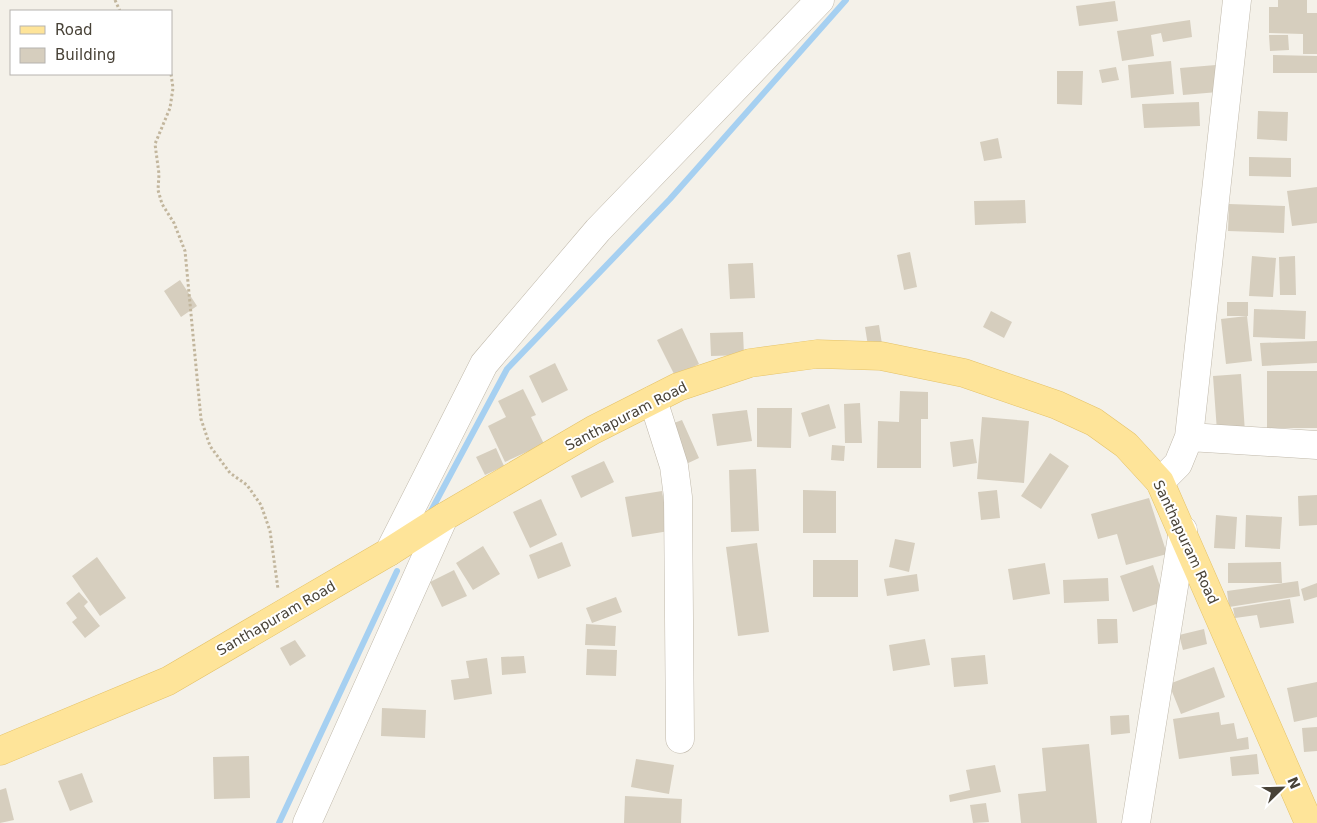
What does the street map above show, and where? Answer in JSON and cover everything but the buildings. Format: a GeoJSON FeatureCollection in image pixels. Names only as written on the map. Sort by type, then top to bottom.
{"type":"FeatureCollection","features":[{"type":"Feature","properties":{"kind":"main road","name":"Santhapuram Road"},"geometry":{"type":"LineString","coordinates":[[0,751],[168,681],[593,430],[678,387],[750,363],[817,354],[881,356],[964,373],[1057,405],[1094,422],[1126,446],[1160,482],[1183,530],[1309,823]]}},
{"type":"Feature","properties":{"kind":"street"},"geometry":{"type":"LineString","coordinates":[[389,552],[484,364],[598,230],[820,0]]}},
{"type":"Feature","properties":{"kind":"street"},"geometry":{"type":"LineString","coordinates":[[1160,482],[1178,464],[1189,437],[1237,0]]}},
{"type":"Feature","properties":{"kind":"street"},"geometry":{"type":"LineString","coordinates":[[652,400],[671,457],[678,497],[680,739]]}},
{"type":"Feature","properties":{"kind":"street"},"geometry":{"type":"LineString","coordinates":[[1189,437],[1317,445]]}},
{"type":"Feature","properties":{"kind":"street"},"geometry":{"type":"LineString","coordinates":[[307,823],[444,517]]}},
{"type":"Feature","properties":{"kind":"street"},"geometry":{"type":"LineString","coordinates":[[1136,823],[1183,530]]}},
{"type":"Feature","properties":{"kind":"path"},"geometry":{"type":"LineString","coordinates":[[171,75],[173,88],[170,108],[155,144],[159,174],[158,190],[162,204],[174,223],[184,251],[202,418],[210,446],[230,473],[248,485],[261,505],[270,531],[278,588],[286,612]]}},
{"type":"Feature","properties":{"kind":"waterway"},"geometry":{"type":"LineString","coordinates":[[431,511],[507,369],[670,199],[846,0]]}},
{"type":"Feature","properties":{"kind":"waterway"},"geometry":{"type":"LineString","coordinates":[[279,823],[397,571]]}}]}
